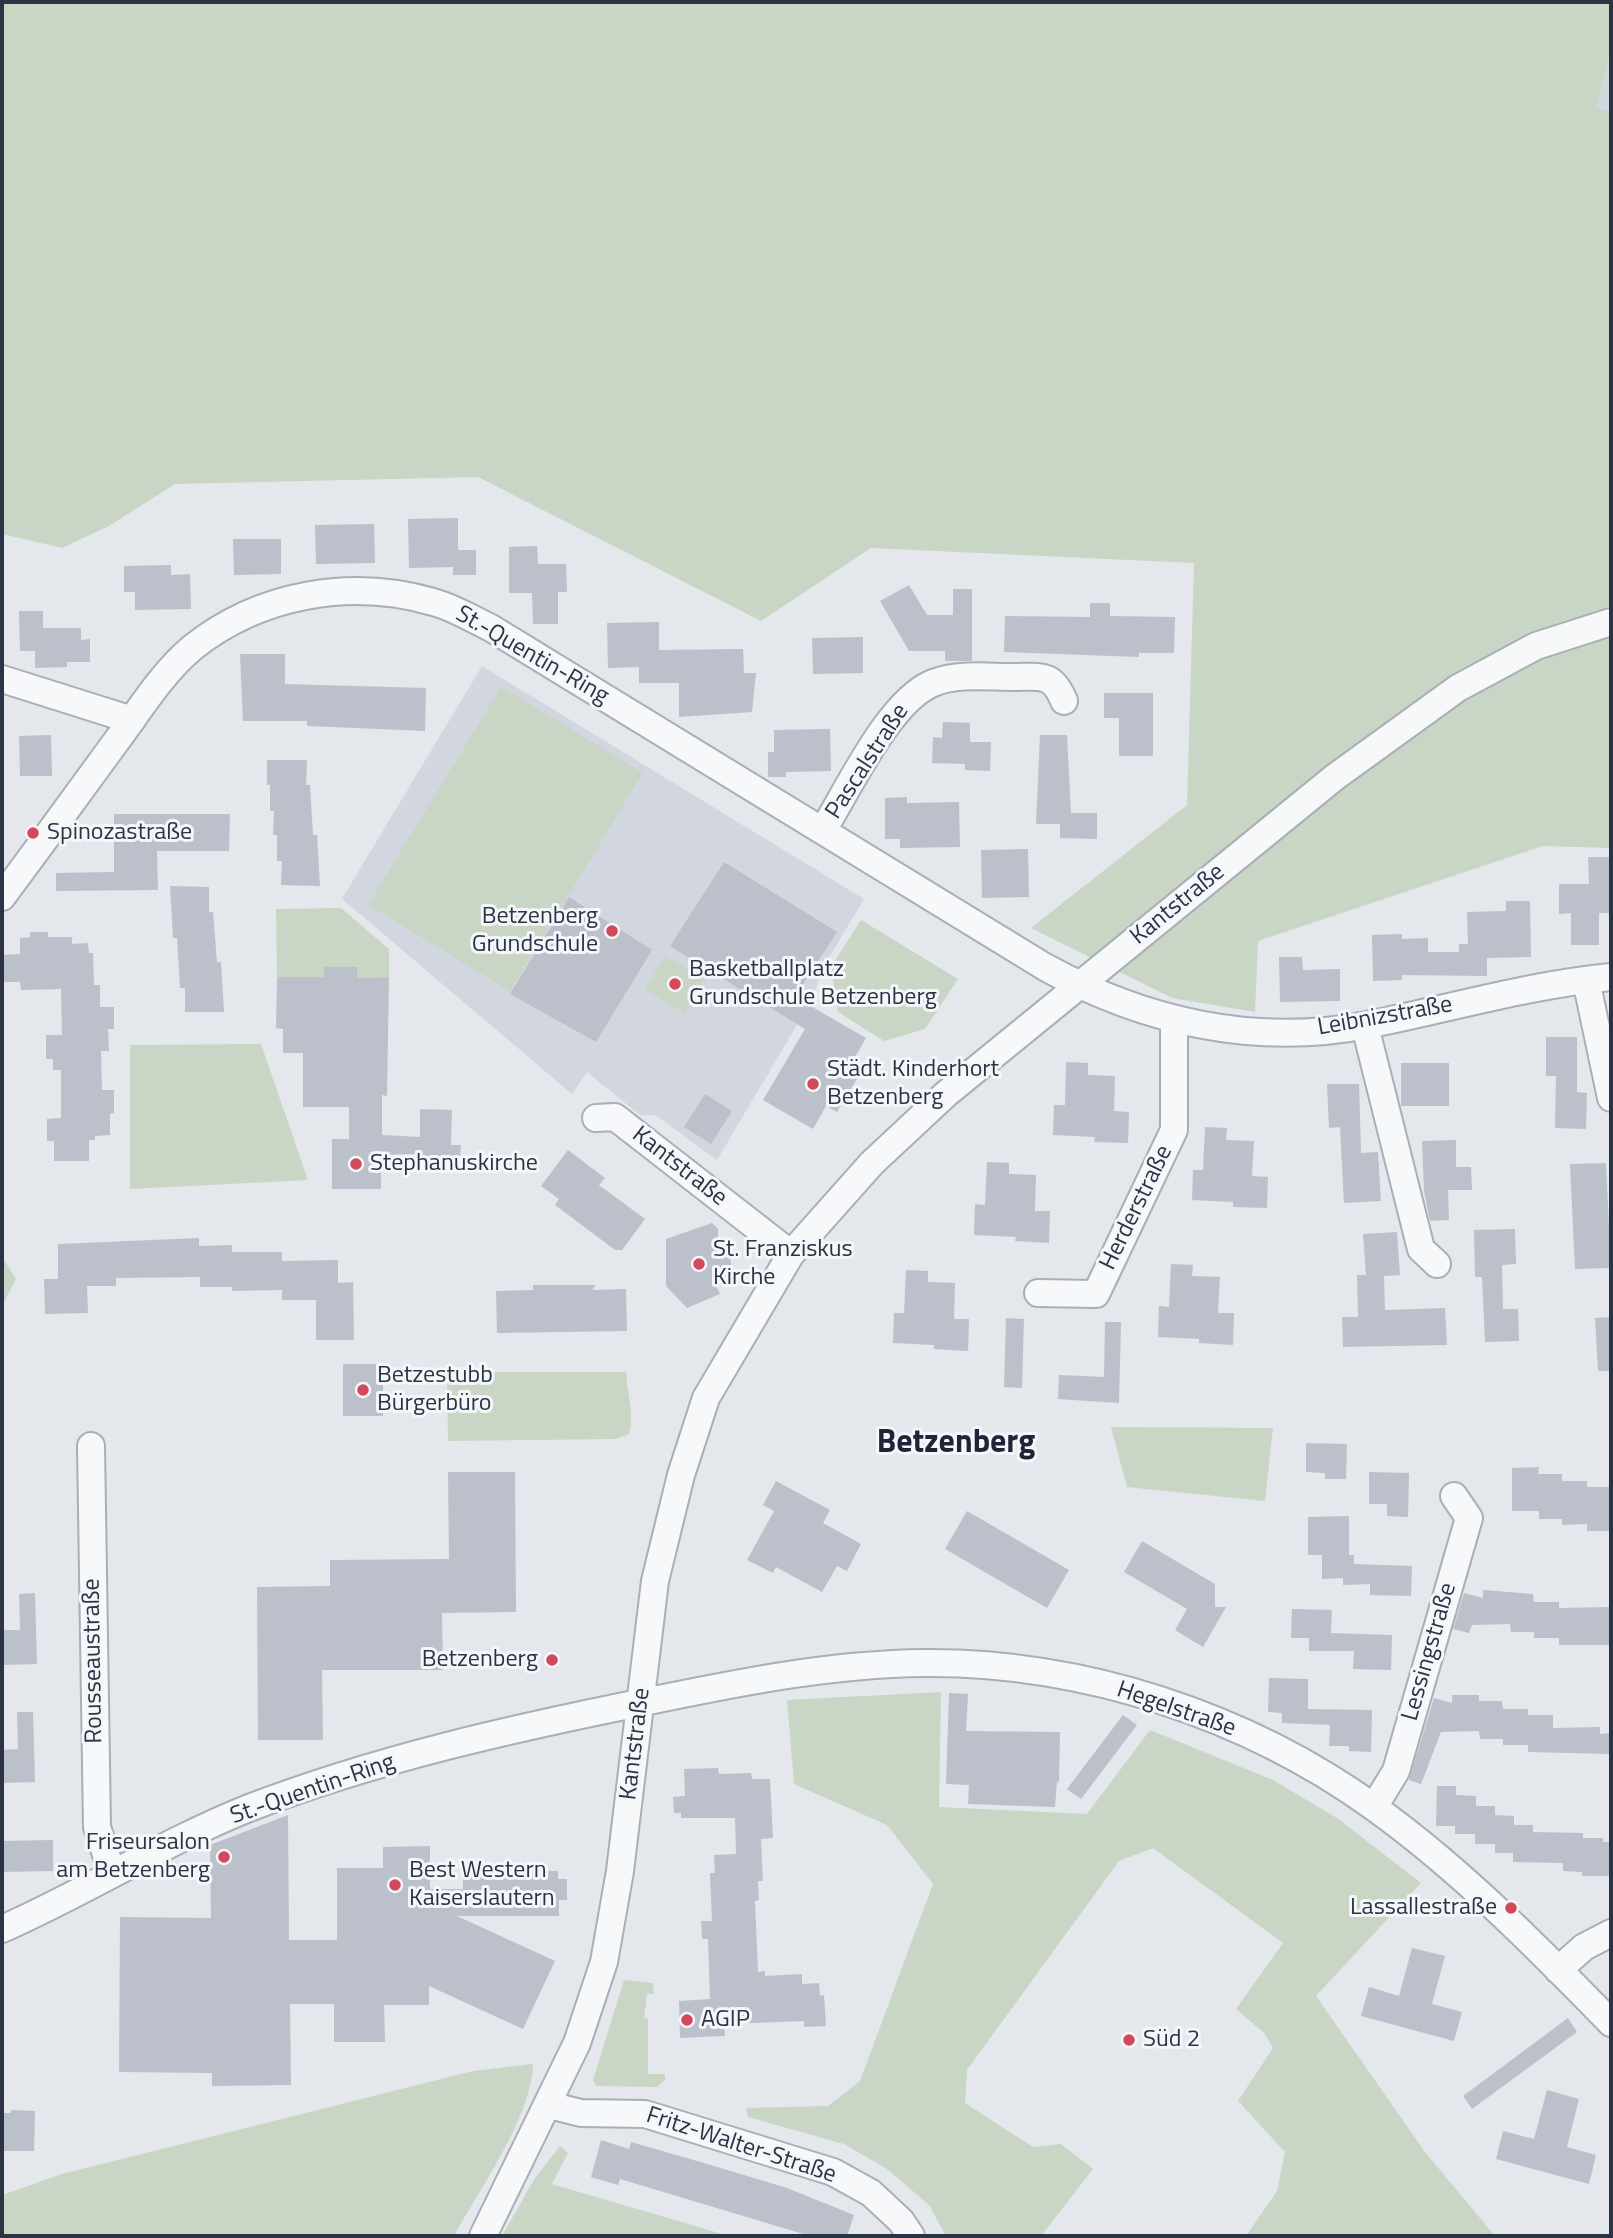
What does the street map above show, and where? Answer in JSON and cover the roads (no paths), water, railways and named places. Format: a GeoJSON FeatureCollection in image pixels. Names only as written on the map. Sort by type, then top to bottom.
{"type":"FeatureCollection","features":[{"type":"Feature","properties":{"kind":"street","name":"St.-Quentin-Ring"},"geometry":{"type":"LineString","coordinates":[[2,897],[132,720],[185,654],[239,618],[269,605],[338,591],[404,594],[436,603],[491,628],[1080,986]]}},
{"type":"Feature","properties":{"kind":"street","name":"Kantstraße"},"geometry":{"type":"LineString","coordinates":[[483,2236],[577,2043],[604,1962],[620,1871],[655,1581],[681,1475],[706,1398],[791,1254],[872,1163],[946,1094],[1335,777],[1458,688],[1536,646],[1611,622]]}},
{"type":"Feature","properties":{"kind":"street","name":"Pascalstraße"},"geometry":{"type":"LineString","coordinates":[[823,830],[897,710],[916,692],[936,682],[958,677],[1046,677],[1058,686],[1065,701]]}},
{"type":"Feature","properties":{"kind":"street"},"geometry":{"type":"LineString","coordinates":[[2,679],[132,720]]}},
{"type":"Feature","properties":{"kind":"street","name":"Leibnizstraße"},"geometry":{"type":"LineString","coordinates":[[1080,986],[1130,1008],[1174,1021],[1245,1031],[1297,1032],[1365,1026],[1540,986],[1598,978]]}},
{"type":"Feature","properties":{"kind":"street"},"geometry":{"type":"LineString","coordinates":[[1598,978],[1611,1098]]}},
{"type":"Feature","properties":{"kind":"street","name":"Herderstraße"},"geometry":{"type":"LineString","coordinates":[[1038,1293],[1096,1294],[1174,1130],[1174,1021]]}},
{"type":"Feature","properties":{"kind":"street"},"geometry":{"type":"LineString","coordinates":[[1365,1026],[1422,1249],[1437,1264]]}},
{"type":"Feature","properties":{"kind":"street","name":"Kantstraße"},"geometry":{"type":"LineString","coordinates":[[596,1118],[615,1117],[791,1254]]}},
{"type":"Feature","properties":{"kind":"street","name":"Rousseaustraße"},"geometry":{"type":"LineString","coordinates":[[91,1446],[97,1827],[112,1873]]}},
{"type":"Feature","properties":{"kind":"street","name":"Lessingstraße"},"geometry":{"type":"LineString","coordinates":[[1374,1807],[1395,1771],[1469,1518],[1454,1496]]}},
{"type":"Feature","properties":{"kind":"street","name":"Hegelstraße"},"geometry":{"type":"LineString","coordinates":[[642,1702],[714,1686],[831,1669],[924,1663],[1024,1669],[1125,1690],[1221,1723],[1296,1760],[1374,1807],[1454,1872],[1611,2023]]}},
{"type":"Feature","properties":{"kind":"street","name":"St.-Quentin-Ring"},"geometry":{"type":"LineString","coordinates":[[2,1929],[112,1873],[246,1810],[329,1780],[457,1742],[574,1714],[642,1702]]}},
{"type":"Feature","properties":{"kind":"street"},"geometry":{"type":"LineString","coordinates":[[1558,1970],[1584,1947],[1611,1933]]}},
{"type":"Feature","properties":{"kind":"street","name":"Fritz-Walter-Straße"},"geometry":{"type":"LineString","coordinates":[[549,2105],[581,2113],[645,2114],[832,2172],[871,2193],[901,2221],[911,2236]]}},
{"type":"Feature","properties":{"kind":"place","name":"Spinozastraße"},"geometry":{"type":"Point","coordinates":[33,833]}},
{"type":"Feature","properties":{"kind":"place","name":"Betzenberg Grundschule"},"geometry":{"type":"Point","coordinates":[612,931]}},
{"type":"Feature","properties":{"kind":"place","name":"Basketballplatz Grundschule Betzenberg"},"geometry":{"type":"Point","coordinates":[675,984]}},
{"type":"Feature","properties":{"kind":"place","name":"Städt. Kinderhort Betzenberg"},"geometry":{"type":"Point","coordinates":[813,1084]}},
{"type":"Feature","properties":{"kind":"place","name":"Stephanuskirche"},"geometry":{"type":"Point","coordinates":[356,1164]}},
{"type":"Feature","properties":{"kind":"place","name":"St. Franziskus Kirche"},"geometry":{"type":"Point","coordinates":[699,1264]}},
{"type":"Feature","properties":{"kind":"place","name":"Betzestubb Bürgerbüro"},"geometry":{"type":"Point","coordinates":[363,1390]}},
{"type":"Feature","properties":{"kind":"place","name":"Betzenberg"},"geometry":{"type":"Point","coordinates":[552,1660]}},
{"type":"Feature","properties":{"kind":"place","name":"Friseursalon am Betzenberg"},"geometry":{"type":"Point","coordinates":[224,1857]}},
{"type":"Feature","properties":{"kind":"place","name":"Best Western Kaiserslautern"},"geometry":{"type":"Point","coordinates":[395,1885]}},
{"type":"Feature","properties":{"kind":"place","name":"Lassallestraße"},"geometry":{"type":"Point","coordinates":[1511,1908]}},
{"type":"Feature","properties":{"kind":"place","name":"AGIP"},"geometry":{"type":"Point","coordinates":[687,2020]}},
{"type":"Feature","properties":{"kind":"place","name":"Süd 2"},"geometry":{"type":"Point","coordinates":[1129,2040]}},
{"type":"Feature","properties":{"kind":"district","name":"Betzenberg"},"geometry":{"type":"Point","coordinates":[956,1444]}}]}
